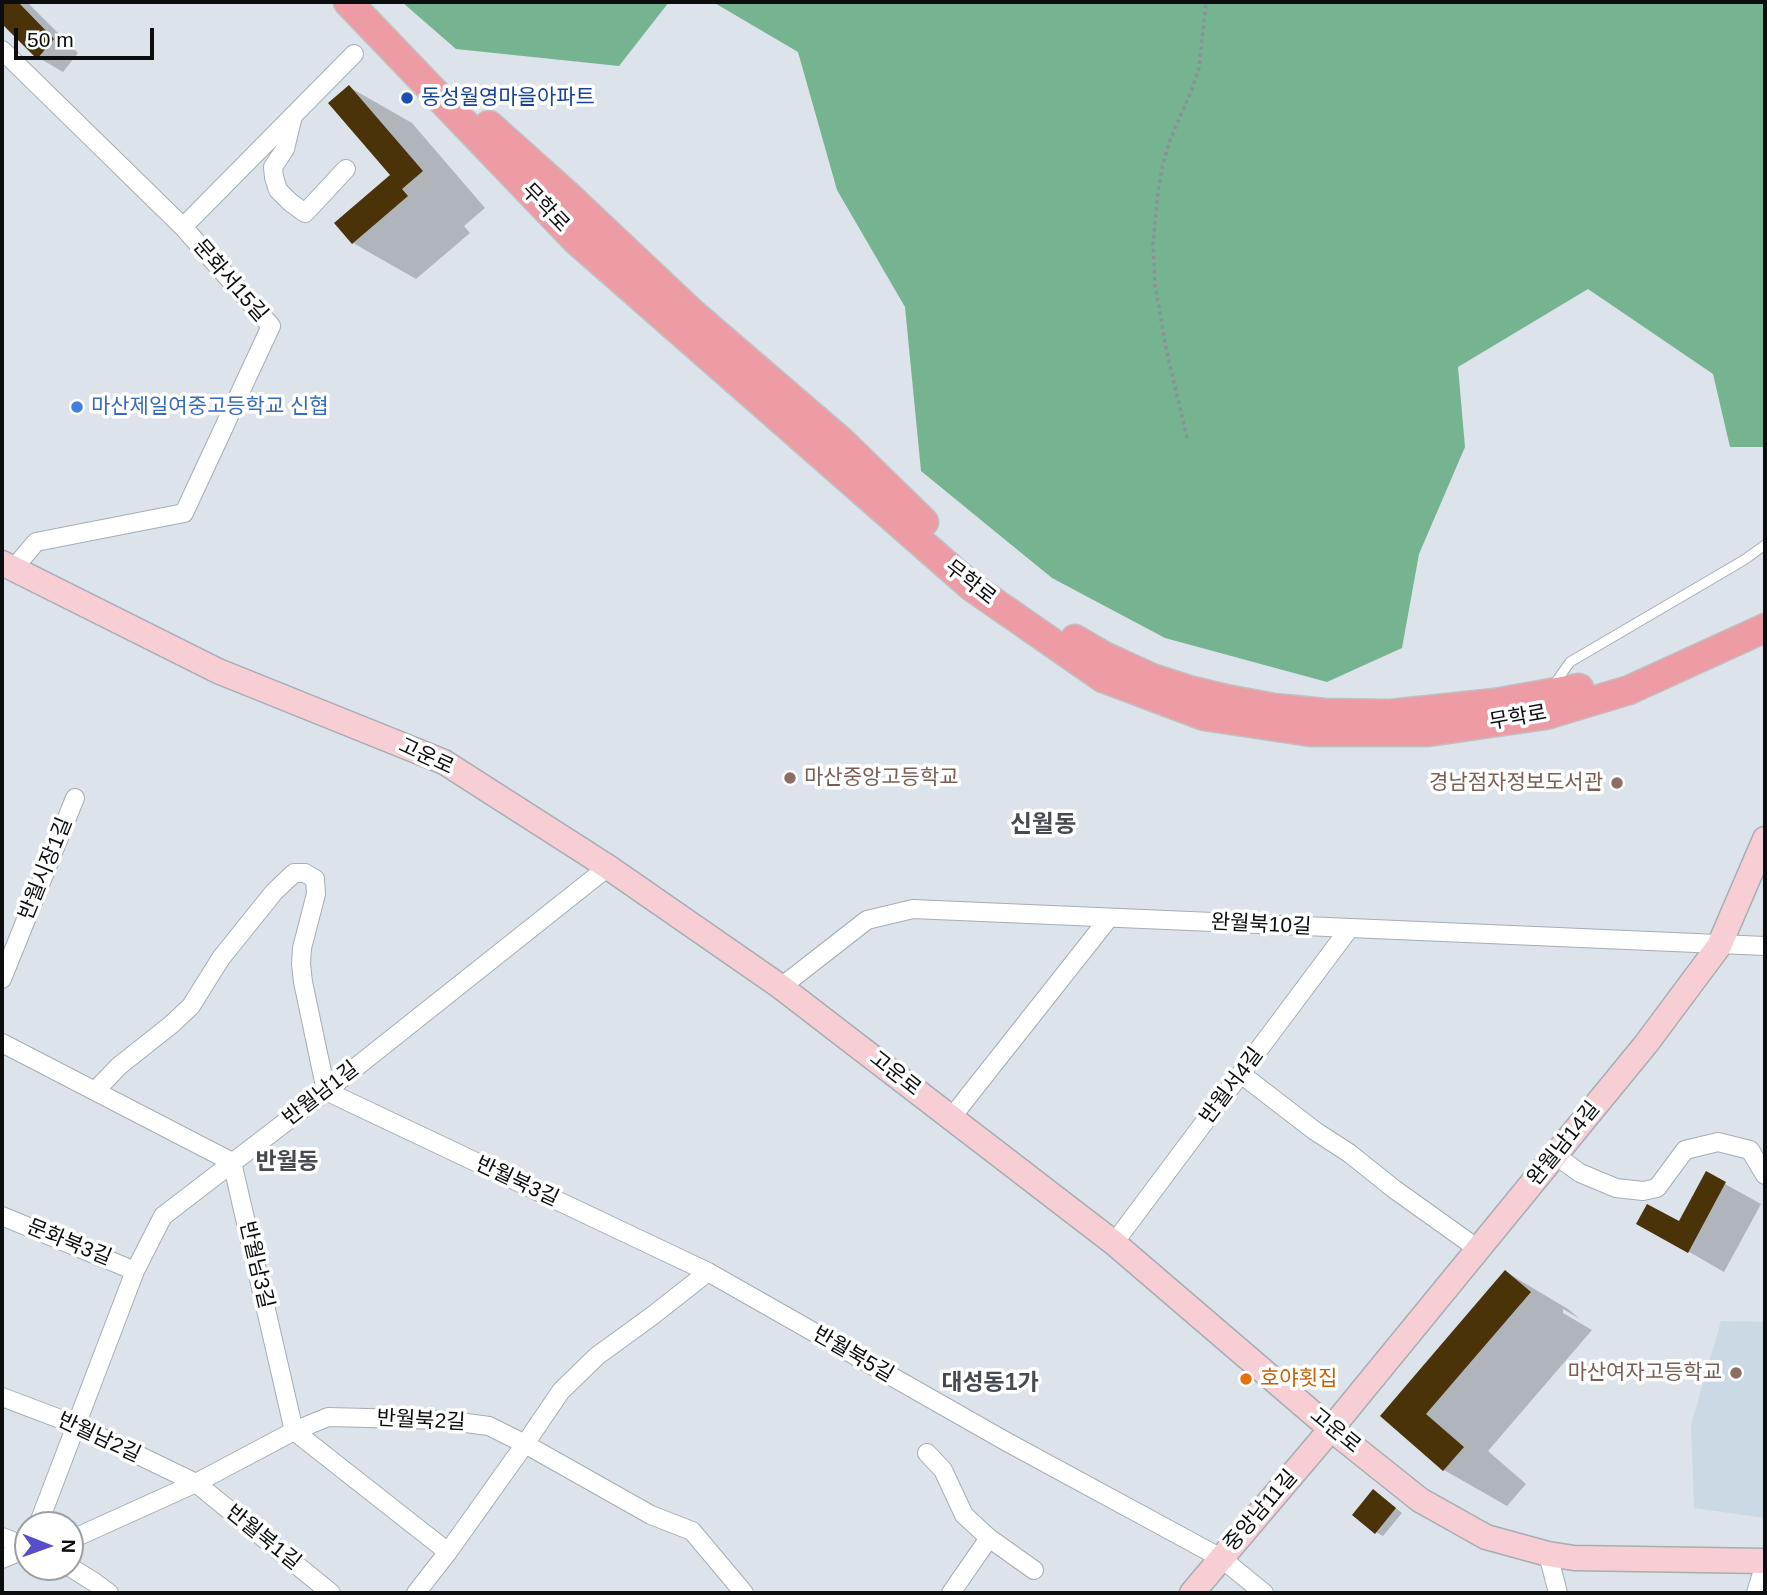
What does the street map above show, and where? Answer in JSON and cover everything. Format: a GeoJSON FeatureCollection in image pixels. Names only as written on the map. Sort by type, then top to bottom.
{"type":"FeatureCollection","features":[{"type":"Feature","properties":{"kind":"main road","name":"무학로"},"geometry":{"type":"LineString","coordinates":[[348,2],[576,240],[972,587],[1103,678],[1204,716],[1311,732],[1428,732],[1546,715],[1629,690],[1765,628]]}},
{"type":"Feature","properties":{"kind":"main road","name":"무학로"},"geometry":{"type":"LineString","coordinates":[[365,2],[500,136],[691,312],[842,442],[944,541],[999,588],[1048,624],[1104,656],[1152,678],[1226,699],[1274,708],[1325,713],[1390,714],[1495,703],[1587,686],[1671,656],[1765,610]]}},
{"type":"Feature","properties":{"kind":"main road","name":"고운로"},"geometry":{"type":"LineString","coordinates":[[8,565],[218,671],[444,762],[608,867],[781,987],[1114,1243],[1331,1429],[1420,1500],[1486,1537],[1548,1554],[1574,1558],[1765,1562]]}},
{"type":"Feature","properties":{"kind":"main road","name":"완월남14길"},"geometry":{"type":"LineString","coordinates":[[1331,1429],[1646,1044],[1719,946],[1765,839]]}},
{"type":"Feature","properties":{"kind":"main road","name":"중앙남11길"},"geometry":{"type":"LineString","coordinates":[[1192,1593],[1331,1429]]}},
{"type":"Feature","properties":{"kind":"street","name":"문화서15길"},"geometry":{"type":"LineString","coordinates":[[2,50],[183,227],[271,326],[184,513],[36,542],[8,565]]}},
{"type":"Feature","properties":{"kind":"street"},"geometry":{"type":"LineString","coordinates":[[183,227],[354,54]]}},
{"type":"Feature","properties":{"kind":"street"},"geometry":{"type":"LineString","coordinates":[[293,116],[285,149],[273,167],[278,190],[305,213],[346,169]]}},
{"type":"Feature","properties":{"kind":"street","name":"반월시장1길"},"geometry":{"type":"LineString","coordinates":[[2,979],[75,798]]}},
{"type":"Feature","properties":{"kind":"street","name":"반월남1길"},"geometry":{"type":"LineString","coordinates":[[43,1511],[135,1270],[163,1216],[326,1091],[608,867]]}},
{"type":"Feature","properties":{"kind":"street"},"geometry":{"type":"LineString","coordinates":[[95,1091],[120,1066],[191,1006],[222,958],[274,892],[294,873],[305,873],[315,879],[316,894],[302,948],[301,964],[326,1091]]}},
{"type":"Feature","properties":{"kind":"street","name":"완월북10길"},"geometry":{"type":"LineString","coordinates":[[781,987],[867,920],[913,909],[1765,946]]}},
{"type":"Feature","properties":{"kind":"street"},"geometry":{"type":"LineString","coordinates":[[951,1118],[1109,918]]}},
{"type":"Feature","properties":{"kind":"street","name":"반월서4길"},"geometry":{"type":"LineString","coordinates":[[1114,1243],[1349,929]]}},
{"type":"Feature","properties":{"kind":"street"},"geometry":{"type":"LineString","coordinates":[[2,1043],[232,1162]]}},
{"type":"Feature","properties":{"kind":"street"},"geometry":{"type":"LineString","coordinates":[[1241,1074],[1478,1249]]}},
{"type":"Feature","properties":{"kind":"street","name":"반월북3길"},"geometry":{"type":"LineString","coordinates":[[326,1091],[708,1272]]}},
{"type":"Feature","properties":{"kind":"street"},"geometry":{"type":"LineString","coordinates":[[1555,1155],[1580,1173],[1616,1188],[1643,1191],[1657,1188],[1685,1150],[1718,1142],[1750,1150],[1765,1175]]}},
{"type":"Feature","properties":{"kind":"street","name":"반월남3길"},"geometry":{"type":"LineString","coordinates":[[232,1162],[294,1431]]}},
{"type":"Feature","properties":{"kind":"street","name":"문화북3길"},"geometry":{"type":"LineString","coordinates":[[2,1216],[135,1270]]}},
{"type":"Feature","properties":{"kind":"street"},"geometry":{"type":"LineString","coordinates":[[416,1593],[526,1444],[561,1391],[597,1356],[708,1272]]}},
{"type":"Feature","properties":{"kind":"street","name":"반월북5길"},"geometry":{"type":"LineString","coordinates":[[708,1272],[1007,1442],[1220,1558],[1264,1593]]}},
{"type":"Feature","properties":{"kind":"street","name":"반월남2길"},"geometry":{"type":"LineString","coordinates":[[2,1397],[76,1425],[196,1483]]}},
{"type":"Feature","properties":{"kind":"street","name":"반월북2길"},"geometry":{"type":"LineString","coordinates":[[84,1534],[196,1483],[294,1431],[328,1417],[444,1420],[489,1426],[651,1515],[692,1531],[744,1593]]}},
{"type":"Feature","properties":{"kind":"street"},"geometry":{"type":"LineString","coordinates":[[294,1431],[448,1552]]}},
{"type":"Feature","properties":{"kind":"street"},"geometry":{"type":"LineString","coordinates":[[927,1453],[943,1470],[964,1515],[989,1538],[1034,1570]]}},
{"type":"Feature","properties":{"kind":"street","name":"반월북1길"},"geometry":{"type":"LineString","coordinates":[[196,1483],[331,1593]]}},
{"type":"Feature","properties":{"kind":"street"},"geometry":{"type":"LineString","coordinates":[[951,1593],[989,1538]]}},
{"type":"Feature","properties":{"kind":"street"},"geometry":{"type":"LineString","coordinates":[[1548,1554],[1558,1593]]}},
{"type":"Feature","properties":{"kind":"street"},"geometry":{"type":"LineString","coordinates":[[1756,1593],[1765,1562]]}},
{"type":"Feature","properties":{"kind":"street"},"geometry":{"type":"LineString","coordinates":[[84,1576],[109,1593]]}},
{"type":"Feature","properties":{"kind":"lane"},"geometry":{"type":"LineString","coordinates":[[1548,694],[1570,662],[1765,545]]}},
{"type":"Feature","properties":{"kind":"path"},"geometry":{"type":"LineString","coordinates":[[1187,438],[1166,348],[1155,285],[1153,244],[1163,164],[1199,68],[1206,2]]}},
{"type":"Feature","properties":{"kind":"shaded area","name":"마산여자고등학교"},"geometry":{"type":"Polygon","coordinates":[[[1721,1321],[1765,1322],[1765,1518],[1694,1508],[1691,1425],[1721,1321]]]}},
{"type":"Feature","properties":{"kind":"green space"},"geometry":{"type":"Polygon","coordinates":[[[402,2],[669,2],[619,66],[456,49],[402,2]]]}},
{"type":"Feature","properties":{"kind":"green space"},"geometry":{"type":"Polygon","coordinates":[[[713,2],[1765,2],[1765,447],[1730,447],[1713,374],[1588,289],[1458,367],[1465,447],[1419,554],[1402,648],[1327,682],[1165,638],[1052,578],[921,471],[905,307],[837,190],[798,52],[713,2]]]}},
{"type":"Feature","properties":{"kind":"building"},"geometry":{"type":"Polygon","coordinates":[[[2,2],[18,2],[54,39],[37,59],[2,24],[2,2]]]}},
{"type":"Feature","properties":{"kind":"building"},"geometry":{"type":"Polygon","coordinates":[[[349,85],[423,171],[402,189],[408,196],[352,244],[334,223],[390,175],[328,103],[349,85]]]}},
{"type":"Feature","properties":{"kind":"building"},"geometry":{"type":"Polygon","coordinates":[[[1706,1171],[1726,1182],[1688,1253],[1636,1224],[1647,1204],[1679,1221],[1706,1171]]]}},
{"type":"Feature","properties":{"kind":"building"},"geometry":{"type":"Polygon","coordinates":[[[1505,1270],[1531,1292],[1426,1414],[1464,1447],[1443,1471],[1380,1416],[1505,1270]]]}},
{"type":"Feature","properties":{"kind":"building"},"geometry":{"type":"Polygon","coordinates":[[[1373,1489],[1396,1508],[1375,1534],[1352,1515],[1373,1489]]]}},
{"type":"Feature","properties":{"kind":"place","name":"동성월영마을아파트"},"geometry":{"type":"Point","coordinates":[407,98]}},
{"type":"Feature","properties":{"kind":"place","name":"마산제일여중고등학교 신협"},"geometry":{"type":"Point","coordinates":[77,407]}},
{"type":"Feature","properties":{"kind":"place","name":"마산중앙고등학교"},"geometry":{"type":"Point","coordinates":[790,778]}},
{"type":"Feature","properties":{"kind":"place","name":"경남점자정보도서관"},"geometry":{"type":"Point","coordinates":[1617,783]}},
{"type":"Feature","properties":{"kind":"place","name":"마산여자고등학교"},"geometry":{"type":"Point","coordinates":[1736,1373]}},
{"type":"Feature","properties":{"kind":"place","name":"호야횟집"},"geometry":{"type":"Point","coordinates":[1246,1379]}},
{"type":"Feature","properties":{"kind":"district","name":"신월동"},"geometry":{"type":"Point","coordinates":[1043,825]}},
{"type":"Feature","properties":{"kind":"district","name":"반월동"},"geometry":{"type":"Point","coordinates":[287,1163]}},
{"type":"Feature","properties":{"kind":"district","name":"대성동1가"},"geometry":{"type":"Point","coordinates":[990,1384]}}]}
